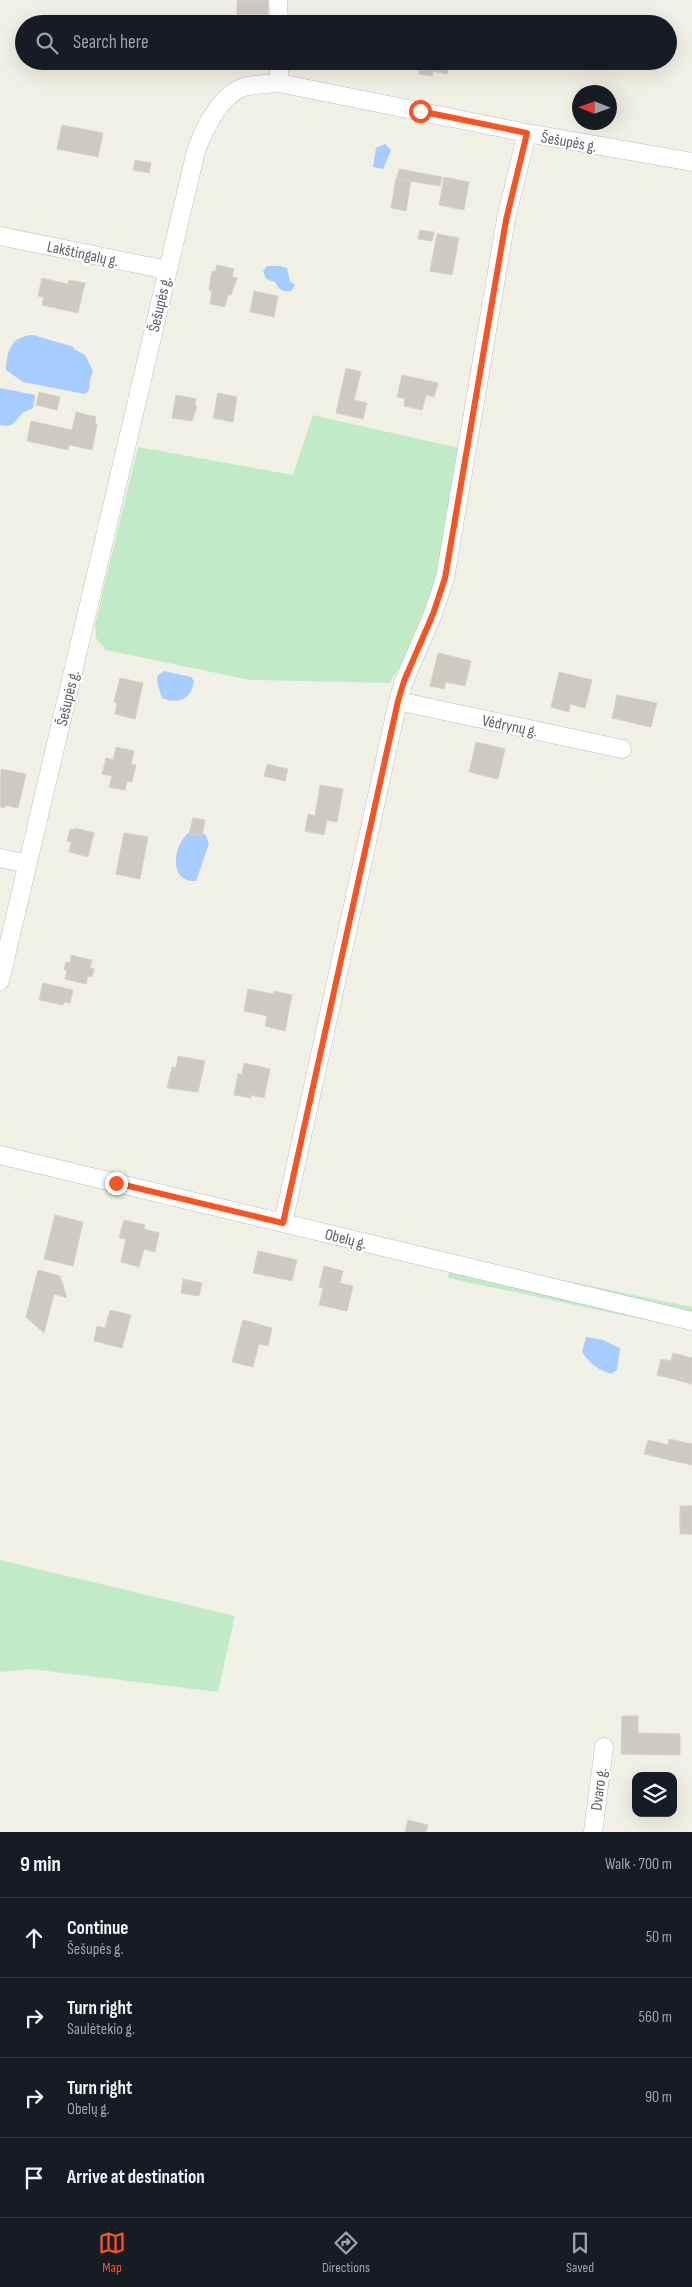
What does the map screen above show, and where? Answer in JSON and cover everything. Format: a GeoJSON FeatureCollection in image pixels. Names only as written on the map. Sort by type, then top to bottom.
{"type":"FeatureCollection","features":[{"type":"Feature","properties":{"kind":"street"},"geometry":{"type":"LineString","coordinates":[[278,0],[279,15]]}},
{"type":"Feature","properties":{"kind":"street"},"geometry":{"type":"LineString","coordinates":[[279,70],[279,83]]}},
{"type":"Feature","properties":{"kind":"street","name":"Šešupės g."},"geometry":{"type":"LineString","coordinates":[[0,981],[196,151],[203,132],[219,106],[243,87],[279,83],[527,133],[692,162]]}},
{"type":"Feature","properties":{"kind":"street"},"geometry":{"type":"LineString","coordinates":[[283,1223],[398,701],[404,681],[433,614],[445,578],[506,220],[527,133]]}},
{"type":"Feature","properties":{"kind":"street","name":"Lakštingalų g."},"geometry":{"type":"LineString","coordinates":[[0,236],[167,270]]}},
{"type":"Feature","properties":{"kind":"street","name":"Vėdrynų g."},"geometry":{"type":"LineString","coordinates":[[398,701],[622,749]]}},
{"type":"Feature","properties":{"kind":"street"},"geometry":{"type":"LineString","coordinates":[[0,858],[28,864]]}},
{"type":"Feature","properties":{"kind":"street","name":"Obelų g."},"geometry":{"type":"LineString","coordinates":[[0,1155],[692,1321]]}},
{"type":"Feature","properties":{"kind":"street","name":"Dvaro g."},"geometry":{"type":"LineString","coordinates":[[593,1832],[604,1747]]}},
{"type":"Feature","properties":{"kind":"green space"},"geometry":{"type":"Polygon","coordinates":[[[313,415],[467,450],[441,606],[389,683],[250,680],[106,650],[96,638],[95,625],[138,447],[293,475],[313,415]]]}},
{"type":"Feature","properties":{"kind":"green space"},"geometry":{"type":"Polygon","coordinates":[[[452,1257],[692,1307],[692,1330],[448,1278],[452,1257]]]}},
{"type":"Feature","properties":{"kind":"green space"},"geometry":{"type":"Polygon","coordinates":[[[0,1560],[235,1616],[218,1692],[31,1669],[0,1672],[0,1560]]]}},
{"type":"Feature","properties":{"kind":"water"},"geometry":{"type":"Polygon","coordinates":[[[385,144],[391,150],[383,169],[373,167],[376,148],[385,144]]]}},
{"type":"Feature","properties":{"kind":"water"},"geometry":{"type":"Polygon","coordinates":[[[267,266],[287,268],[290,281],[295,285],[291,291],[282,290],[275,282],[266,279],[263,271],[267,266]]]}},
{"type":"Feature","properties":{"kind":"water"},"geometry":{"type":"Polygon","coordinates":[[[33,335],[74,347],[74,349],[85,355],[93,371],[89,390],[85,394],[23,382],[6,370],[9,351],[15,342],[20,338],[33,335]]]}},
{"type":"Feature","properties":{"kind":"water"},"geometry":{"type":"Polygon","coordinates":[[[0,388],[35,395],[33,408],[22,413],[15,422],[8,426],[0,425],[0,388]]]}},
{"type":"Feature","properties":{"kind":"water"},"geometry":{"type":"Polygon","coordinates":[[[164,671],[191,677],[194,681],[193,687],[187,696],[173,701],[162,698],[157,676],[164,671]]]}},
{"type":"Feature","properties":{"kind":"water"},"geometry":{"type":"Polygon","coordinates":[[[191,831],[205,834],[209,844],[196,881],[187,880],[180,876],[176,861],[180,844],[191,831]]]}},
{"type":"Feature","properties":{"kind":"water"},"geometry":{"type":"Polygon","coordinates":[[[586,1337],[603,1340],[620,1348],[617,1370],[611,1374],[598,1368],[588,1360],[582,1352],[586,1337]]]}},
{"type":"Feature","properties":{"kind":"building"},"geometry":{"type":"Polygon","coordinates":[[[237,0],[268,0],[268,15],[237,15],[237,0]]]}},
{"type":"Feature","properties":{"kind":"building"},"geometry":{"type":"Polygon","coordinates":[[[420,70],[448,70],[447,74],[433,71],[432,76],[419,74],[420,70]]]}},
{"type":"Feature","properties":{"kind":"building"},"geometry":{"type":"Polygon","coordinates":[[[62,125],[103,133],[98,157],[57,149],[62,125]]]}},
{"type":"Feature","properties":{"kind":"building"},"geometry":{"type":"Polygon","coordinates":[[[135,160],[151,163],[149,173],[133,170],[135,160]]]}},
{"type":"Feature","properties":{"kind":"building"},"geometry":{"type":"Polygon","coordinates":[[[399,169],[442,177],[440,186],[397,179],[399,169]]]}},
{"type":"Feature","properties":{"kind":"building"},"geometry":{"type":"Polygon","coordinates":[[[444,177],[469,182],[464,210],[439,205],[444,177]]]}},
{"type":"Feature","properties":{"kind":"building"},"geometry":{"type":"Polygon","coordinates":[[[396,178],[411,181],[406,211],[391,208],[396,178]]]}},
{"type":"Feature","properties":{"kind":"building"},"geometry":{"type":"Polygon","coordinates":[[[420,230],[434,232],[432,241],[418,239],[420,230]]]}},
{"type":"Feature","properties":{"kind":"building"},"geometry":{"type":"Polygon","coordinates":[[[437,234],[459,238],[452,275],[430,271],[437,234]]]}},
{"type":"Feature","properties":{"kind":"building"},"geometry":{"type":"Polygon","coordinates":[[[217,265],[234,269],[232,277],[237,278],[231,295],[228,295],[225,307],[210,304],[212,291],[209,290],[212,271],[215,272],[217,265]]]}},
{"type":"Feature","properties":{"kind":"building"},"geometry":{"type":"Polygon","coordinates":[[[42,278],[68,284],[69,280],[85,283],[78,313],[42,305],[44,297],[38,296],[42,278]]]}},
{"type":"Feature","properties":{"kind":"building"},"geometry":{"type":"Polygon","coordinates":[[[254,291],[278,296],[274,317],[250,312],[254,291]]]}},
{"type":"Feature","properties":{"kind":"building"},"geometry":{"type":"Polygon","coordinates":[[[346,368],[361,372],[354,400],[367,403],[363,419],[336,413],[346,368]]]}},
{"type":"Feature","properties":{"kind":"building"},"geometry":{"type":"Polygon","coordinates":[[[402,375],[438,383],[434,397],[426,395],[422,410],[404,406],[405,399],[397,397],[402,375]]]}},
{"type":"Feature","properties":{"kind":"building"},"geometry":{"type":"Polygon","coordinates":[[[39,392],[60,397],[57,410],[36,405],[39,392]]]}},
{"type":"Feature","properties":{"kind":"building"},"geometry":{"type":"Polygon","coordinates":[[[218,393],[237,397],[233,422],[213,418],[218,393]]]}},
{"type":"Feature","properties":{"kind":"building"},"geometry":{"type":"Polygon","coordinates":[[[176,395],[196,399],[195,406],[197,406],[192,421],[172,418],[176,395]]]}},
{"type":"Feature","properties":{"kind":"building"},"geometry":{"type":"Polygon","coordinates":[[[76,412],[96,417],[95,424],[97,425],[92,450],[69,445],[68,450],[27,441],[31,421],[72,430],[76,412]]]}},
{"type":"Feature","properties":{"kind":"building"},"geometry":{"type":"Polygon","coordinates":[[[438,653],[471,661],[465,686],[446,682],[444,689],[430,686],[438,653]]]}},
{"type":"Feature","properties":{"kind":"building"},"geometry":{"type":"Polygon","coordinates":[[[559,672],[592,680],[585,708],[570,704],[569,712],[551,707],[559,672]]]}},
{"type":"Feature","properties":{"kind":"building"},"geometry":{"type":"Polygon","coordinates":[[[120,678],[143,683],[135,719],[115,714],[117,703],[114,702],[120,678]]]}},
{"type":"Feature","properties":{"kind":"building"},"geometry":{"type":"Polygon","coordinates":[[[617,695],[657,703],[651,727],[612,718],[617,695]]]}},
{"type":"Feature","properties":{"kind":"building"},"geometry":{"type":"Polygon","coordinates":[[[476,742],[505,749],[498,779],[469,772],[476,742]]]}},
{"type":"Feature","properties":{"kind":"building"},"geometry":{"type":"Polygon","coordinates":[[[116,747],[134,751],[131,764],[136,765],[132,782],[127,781],[125,790],[109,787],[112,776],[102,774],[106,758],[113,760],[116,747]]]}},
{"type":"Feature","properties":{"kind":"building"},"geometry":{"type":"Polygon","coordinates":[[[267,764],[288,769],[285,781],[264,776],[267,764]]]}},
{"type":"Feature","properties":{"kind":"building"},"geometry":{"type":"Polygon","coordinates":[[[1,769],[26,774],[18,808],[5,805],[5,808],[0,807],[1,769]]]}},
{"type":"Feature","properties":{"kind":"building"},"geometry":{"type":"Polygon","coordinates":[[[320,785],[343,789],[337,822],[327,820],[324,835],[305,831],[308,814],[315,816],[320,785]]]}},
{"type":"Feature","properties":{"kind":"building"},"geometry":{"type":"Polygon","coordinates":[[[193,818],[205,820],[202,836],[189,834],[193,818]]]}},
{"type":"Feature","properties":{"kind":"building"},"geometry":{"type":"Polygon","coordinates":[[[75,828],[94,833],[88,857],[69,852],[71,842],[67,841],[70,829],[74,830],[75,828]]]}},
{"type":"Feature","properties":{"kind":"building"},"geometry":{"type":"Polygon","coordinates":[[[124,833],[148,837],[140,879],[116,874],[124,833]]]}},
{"type":"Feature","properties":{"kind":"building"},"geometry":{"type":"Polygon","coordinates":[[[71,955],[92,960],[90,968],[94,969],[92,977],[88,976],[86,984],[65,979],[67,970],[64,970],[66,962],[70,963],[71,955]]]}},
{"type":"Feature","properties":{"kind":"building"},"geometry":{"type":"Polygon","coordinates":[[[43,983],[73,990],[70,1003],[64,1002],[63,1005],[39,1000],[43,983]]]}},
{"type":"Feature","properties":{"kind":"building"},"geometry":{"type":"Polygon","coordinates":[[[248,989],[273,994],[274,991],[292,995],[285,1031],[265,1026],[267,1016],[244,1011],[248,989]]]}},
{"type":"Feature","properties":{"kind":"building"},"geometry":{"type":"Polygon","coordinates":[[[178,1056],[205,1061],[198,1092],[167,1088],[172,1067],[176,1068],[178,1056]]]}},
{"type":"Feature","properties":{"kind":"building"},"geometry":{"type":"Polygon","coordinates":[[[244,1063],[270,1069],[264,1098],[251,1095],[251,1098],[234,1095],[238,1074],[242,1074],[244,1063]]]}},
{"type":"Feature","properties":{"kind":"building"},"geometry":{"type":"Polygon","coordinates":[[[55,1215],[83,1222],[73,1266],[44,1259],[55,1215]]]}},
{"type":"Feature","properties":{"kind":"building"},"geometry":{"type":"Polygon","coordinates":[[[124,1220],[145,1225],[144,1229],[159,1233],[155,1252],[144,1249],[139,1267],[121,1262],[126,1239],[119,1238],[124,1220]]]}},
{"type":"Feature","properties":{"kind":"building"},"geometry":{"type":"Polygon","coordinates":[[[258,1251],[297,1260],[292,1281],[253,1273],[258,1251]]]}},
{"type":"Feature","properties":{"kind":"building"},"geometry":{"type":"Polygon","coordinates":[[[324,1266],[343,1271],[340,1283],[353,1286],[347,1311],[319,1305],[323,1288],[319,1287],[324,1266]]]}},
{"type":"Feature","properties":{"kind":"building"},"geometry":{"type":"Polygon","coordinates":[[[38,1270],[60,1276],[67,1298],[54,1294],[44,1333],[26,1317],[38,1270]]]}},
{"type":"Feature","properties":{"kind":"building"},"geometry":{"type":"Polygon","coordinates":[[[183,1279],[202,1283],[199,1296],[181,1293],[183,1279]]]}},
{"type":"Feature","properties":{"kind":"building"},"geometry":{"type":"Polygon","coordinates":[[[110,1310],[131,1315],[122,1348],[94,1341],[97,1326],[105,1328],[110,1310]]]}},
{"type":"Feature","properties":{"kind":"building"},"geometry":{"type":"Polygon","coordinates":[[[243,1320],[272,1328],[268,1346],[259,1344],[253,1367],[232,1362],[243,1320]]]}},
{"type":"Feature","properties":{"kind":"building"},"geometry":{"type":"Polygon","coordinates":[[[673,1353],[692,1358],[692,1384],[657,1375],[661,1359],[671,1361],[673,1353]]]}},
{"type":"Feature","properties":{"kind":"building"},"geometry":{"type":"Polygon","coordinates":[[[669,1439],[692,1444],[692,1465],[644,1454],[648,1440],[668,1445],[669,1439]]]}},
{"type":"Feature","properties":{"kind":"building"},"geometry":{"type":"Polygon","coordinates":[[[680,1506],[692,1506],[692,1534],[680,1534],[680,1506]]]}},
{"type":"Feature","properties":{"kind":"building"},"geometry":{"type":"Polygon","coordinates":[[[622,1716],[638,1716],[638,1733],[680,1734],[680,1755],[621,1754],[622,1716]]]}},
{"type":"Feature","properties":{"kind":"building"},"geometry":{"type":"Polygon","coordinates":[[[408,1820],[428,1825],[426,1832],[405,1832],[408,1820]]]}},
{"type":"Feature","properties":{"kind":"route"},"geometry":{"type":"LineString","coordinates":[[116,1183],[283,1223],[398,701],[404,681],[433,614],[445,578],[506,220],[527,133],[420,111]]}}]}
